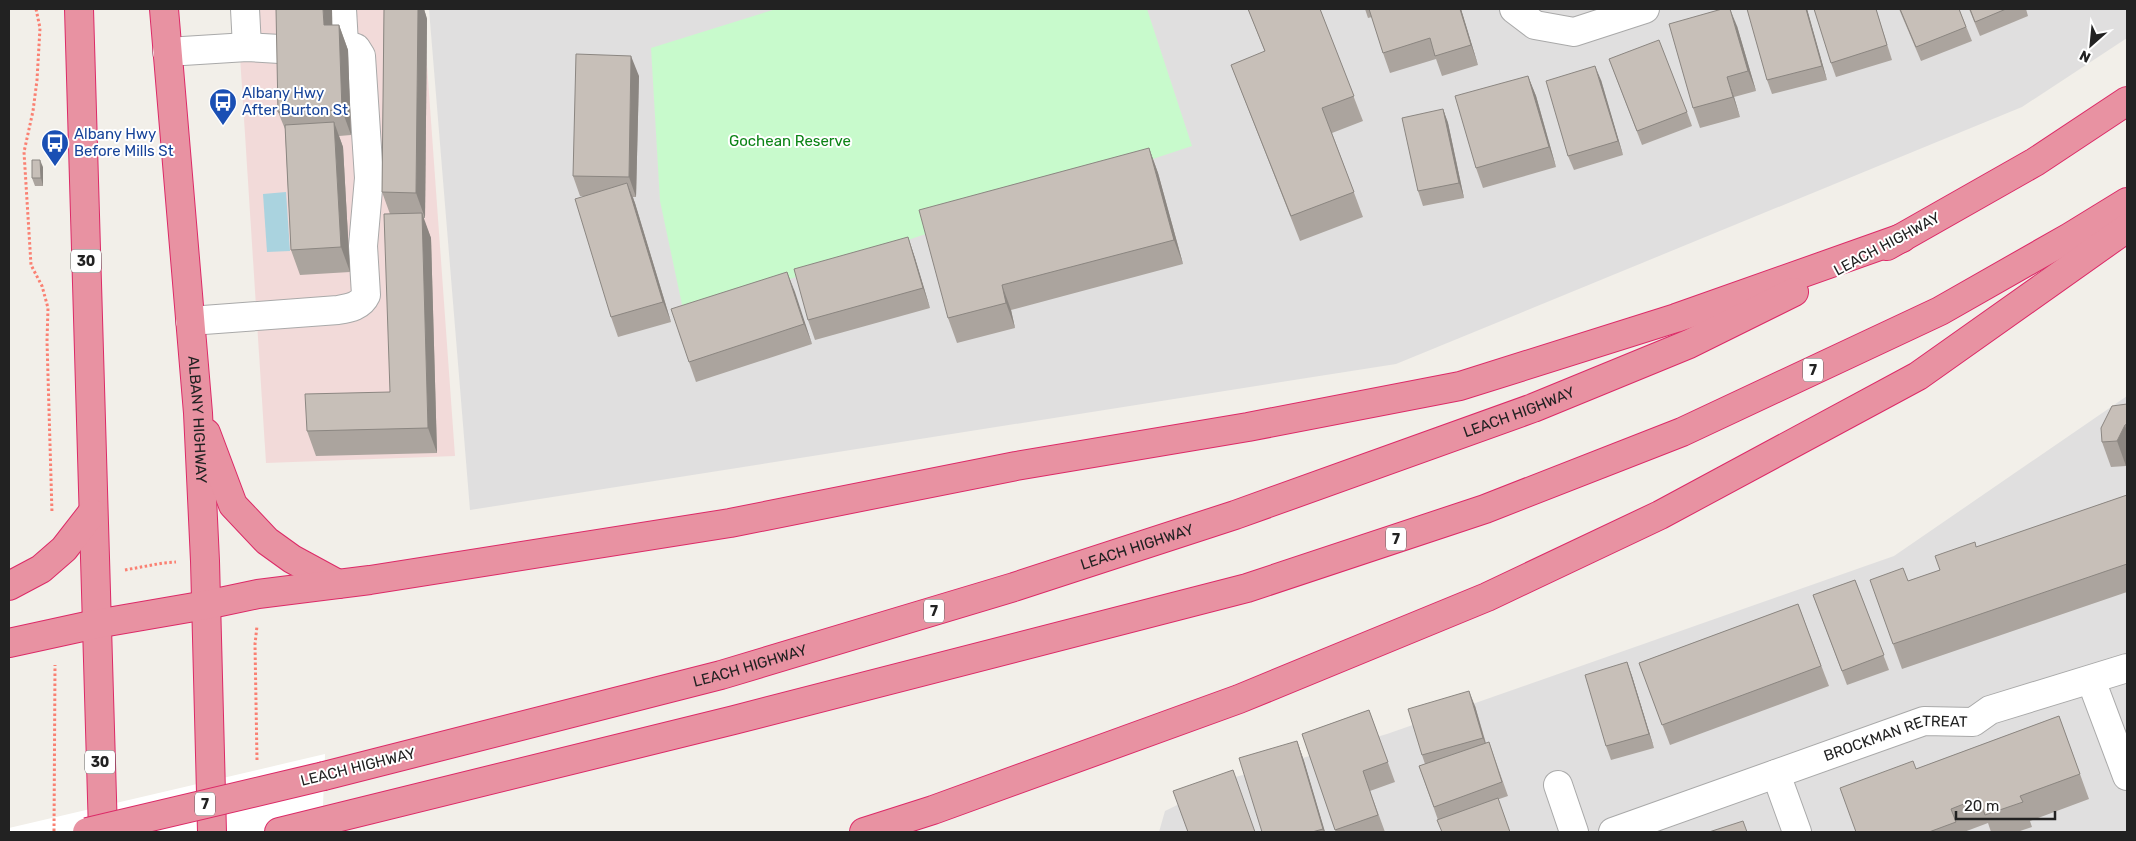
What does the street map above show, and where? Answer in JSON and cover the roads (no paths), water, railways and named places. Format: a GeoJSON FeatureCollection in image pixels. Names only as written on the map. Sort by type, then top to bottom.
{"type":"FeatureCollection","features":[{"type":"Feature","properties":{"kind":"highway","name":"30"},"geometry":{"type":"LineString","coordinates":[[79,9],[94,582],[103,832]]}},
{"type":"Feature","properties":{"kind":"highway","name":"ALBANY HIGHWAY"},"geometry":{"type":"LineString","coordinates":[[164,9],[198,413],[205,561],[212,832]]}},
{"type":"Feature","properties":{"kind":"highway","name":"LEACH HIGHWAY"},"geometry":{"type":"LineString","coordinates":[[86,832],[324,776],[721,675],[1014,587],[1235,515],[1533,408],[1690,344],[1902,238],[2034,162],[2127,101]]}},
{"type":"Feature","properties":{"kind":"highway","name":"7"},"geometry":{"type":"LineString","coordinates":[[278,832],[734,720],[1247,588],[1485,509],[1682,432],[1940,311],[2070,237],[2127,202]]}},
{"type":"Feature","properties":{"kind":"highway"},"geometry":{"type":"LineString","coordinates":[[864,832],[933,810],[1239,699],[1486,597],[1660,515],[1918,376],[2127,228]]}},
{"type":"Feature","properties":{"kind":"highway"},"geometry":{"type":"LineString","coordinates":[[9,643],[96,624],[258,594],[338,584],[730,523],[1016,466],[1248,427],[1460,386],[1676,318],[1902,238]]}},
{"type":"Feature","properties":{"kind":"highway"},"geometry":{"type":"LineString","coordinates":[[198,413],[233,504],[268,541],[292,558],[338,584]]}},
{"type":"Feature","properties":{"kind":"highway"},"geometry":{"type":"LineString","coordinates":[[9,586],[41,568],[64,549],[92,513]]}},
{"type":"Feature","properties":{"kind":"street"},"geometry":{"type":"LineString","coordinates":[[245,9],[247,47]]}},
{"type":"Feature","properties":{"kind":"street"},"geometry":{"type":"LineString","coordinates":[[190,321],[338,310],[353,307],[363,302],[366,295],[363,246],[369,178],[361,56],[356,48],[336,45],[342,9]]}},
{"type":"Feature","properties":{"kind":"street"},"geometry":{"type":"LineString","coordinates":[[1514,9],[1535,25],[1574,32],[1645,9]]}},
{"type":"Feature","properties":{"kind":"street"},"geometry":{"type":"LineString","coordinates":[[167,52],[247,47],[280,48]]}},
{"type":"Feature","properties":{"kind":"street","name":"BROCKMAN RETREAT"},"geometry":{"type":"LineString","coordinates":[[1613,832],[1924,721],[1973,722],[1990,710],[2127,668]]}},
{"type":"Feature","properties":{"kind":"street"},"geometry":{"type":"LineString","coordinates":[[2091,680],[2127,776]]}},
{"type":"Feature","properties":{"kind":"street"},"geometry":{"type":"LineString","coordinates":[[1776,774],[1797,832]]}},
{"type":"Feature","properties":{"kind":"street"},"geometry":{"type":"LineString","coordinates":[[1558,784],[1574,832]]}},
{"type":"Feature","properties":{"kind":"water"},"geometry":{"type":"Polygon","coordinates":[[[286,192],[290,251],[267,252],[263,194],[286,192]]]}},
{"type":"Feature","properties":{"kind":"place","name":"Albany Hwy After Burton St"},"geometry":{"type":"Point","coordinates":[223,126]}},
{"type":"Feature","properties":{"kind":"place","name":"Albany Hwy Before Mills St"},"geometry":{"type":"Point","coordinates":[55,167]}},
{"type":"Feature","properties":{"kind":"park label","name":"Gochean Reserve"},"geometry":{"type":"Point","coordinates":[790,141]}}]}
